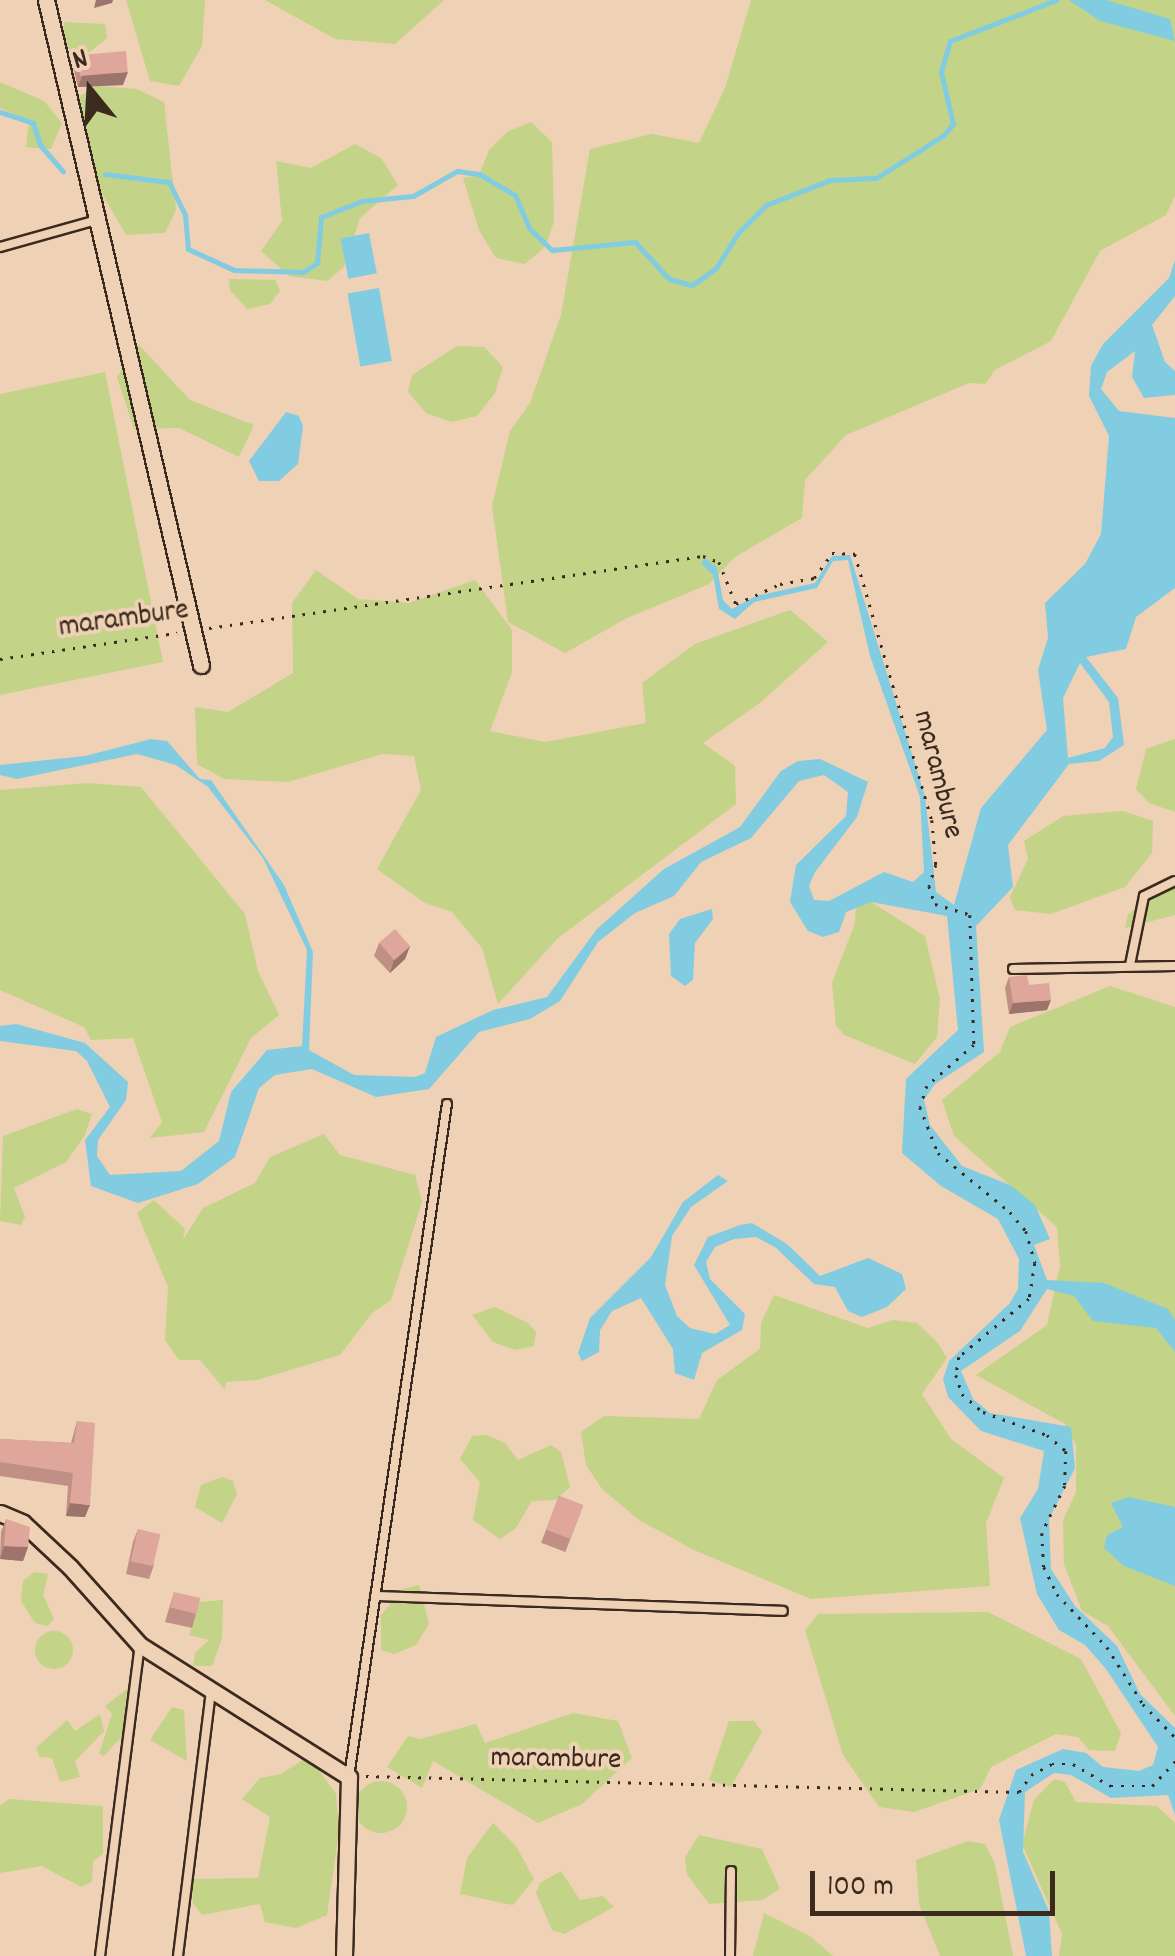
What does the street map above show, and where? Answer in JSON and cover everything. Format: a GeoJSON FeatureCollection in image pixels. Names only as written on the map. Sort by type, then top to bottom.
{"type":"FeatureCollection","features":[{"type":"Feature","properties":{"kind":"street"},"geometry":{"type":"LineString","coordinates":[[46,0],[202,666]]}},
{"type":"Feature","properties":{"kind":"street"},"geometry":{"type":"LineString","coordinates":[[0,1513],[23,1524],[70,1567],[140,1645],[350,1776],[344,1956]]}},
{"type":"Feature","properties":{"kind":"lane"},"geometry":{"type":"LineString","coordinates":[[0,247],[97,220]]}},
{"type":"Feature","properties":{"kind":"lane"},"geometry":{"type":"LineString","coordinates":[[1130,964],[1144,896],[1175,880]]}},
{"type":"Feature","properties":{"kind":"lane"},"geometry":{"type":"LineString","coordinates":[[1013,969],[1175,966]]}},
{"type":"Feature","properties":{"kind":"lane"},"geometry":{"type":"LineString","coordinates":[[350,1776],[447,1104]]}},
{"type":"Feature","properties":{"kind":"lane"},"geometry":{"type":"LineString","coordinates":[[376,1596],[782,1610]]}},
{"type":"Feature","properties":{"kind":"lane"},"geometry":{"type":"LineString","coordinates":[[100,1956],[140,1645]]}},
{"type":"Feature","properties":{"kind":"lane"},"geometry":{"type":"LineString","coordinates":[[178,1956],[212,1691]]}},
{"type":"Feature","properties":{"kind":"lane"},"geometry":{"type":"LineString","coordinates":[[730,1956],[731,1870]]}},
{"type":"Feature","properties":{"kind":"path","name":"marambure"},"geometry":{"type":"LineString","coordinates":[[0,659],[703,556],[718,562],[736,604],[780,584],[814,578],[832,553],[855,554],[932,820],[936,866],[929,886],[935,904],[970,915],[974,1045],[928,1086],[920,1106],[938,1153],[1010,1212],[1026,1231],[1035,1262],[1029,1299],[959,1357],[956,1376],[962,1394],[983,1412],[1047,1434],[1066,1451],[1065,1486],[1042,1533],[1044,1567],[1057,1594],[1175,1737]]}},
{"type":"Feature","properties":{"kind":"path","name":"marambure"},"geometry":{"type":"LineString","coordinates":[[350,1776],[1019,1792],[1031,1775],[1052,1764],[1073,1764],[1111,1786],[1152,1786],[1175,1761]]}},
{"type":"Feature","properties":{"kind":"green space"},"geometry":{"type":"Polygon","coordinates":[[[126,0],[205,0],[202,46],[179,86],[150,81],[126,0]]]}},
{"type":"Feature","properties":{"kind":"green space"},"geometry":{"type":"Polygon","coordinates":[[[265,0],[444,0],[395,44],[335,39],[265,0]]]}},
{"type":"Feature","properties":{"kind":"green space"},"geometry":{"type":"Polygon","coordinates":[[[751,0],[1175,0],[1175,196],[1166,215],[1100,251],[1051,341],[995,370],[985,384],[969,383],[846,435],[805,480],[802,518],[735,557],[709,584],[627,618],[565,653],[508,622],[492,506],[510,431],[530,403],[561,315],[590,149],[652,134],[699,143],[725,88],[751,0]]]}},
{"type":"Feature","properties":{"kind":"green space"},"geometry":{"type":"Polygon","coordinates":[[[64,22],[105,24],[107,38],[86,55],[72,52],[62,42],[64,22]]]}},
{"type":"Feature","properties":{"kind":"green space"},"geometry":{"type":"Polygon","coordinates":[[[0,82],[44,101],[62,123],[51,149],[26,147],[29,121],[0,108],[0,82]]]}},
{"type":"Feature","properties":{"kind":"green space"},"geometry":{"type":"Polygon","coordinates":[[[97,86],[137,89],[164,102],[176,210],[165,233],[126,235],[90,173],[74,99],[97,86]]]}},
{"type":"Feature","properties":{"kind":"green space"},"geometry":{"type":"Polygon","coordinates":[[[531,122],[552,142],[554,221],[546,246],[525,264],[496,258],[479,230],[463,178],[479,175],[489,150],[507,132],[531,122]]]}},
{"type":"Feature","properties":{"kind":"green space"},"geometry":{"type":"Polygon","coordinates":[[[355,144],[381,158],[398,185],[360,218],[344,267],[327,281],[289,276],[261,251],[282,221],[276,161],[311,168],[355,144]]]}},
{"type":"Feature","properties":{"kind":"green space"},"geometry":{"type":"Polygon","coordinates":[[[229,279],[275,280],[280,291],[270,304],[247,309],[230,290],[229,279]]]}},
{"type":"Feature","properties":{"kind":"green space"},"geometry":{"type":"Polygon","coordinates":[[[138,344],[190,400],[254,425],[239,457],[179,428],[134,429],[117,377],[138,344]]]}},
{"type":"Feature","properties":{"kind":"green space"},"geometry":{"type":"Polygon","coordinates":[[[457,346],[484,347],[503,367],[495,393],[477,416],[451,422],[426,413],[408,392],[412,375],[457,346]]]}},
{"type":"Feature","properties":{"kind":"green space"},"geometry":{"type":"Polygon","coordinates":[[[105,372],[163,662],[0,695],[0,394],[105,372]]]}},
{"type":"Feature","properties":{"kind":"green space"},"geometry":{"type":"Polygon","coordinates":[[[316,570],[358,599],[409,603],[475,580],[512,630],[512,672],[490,731],[545,742],[646,723],[642,683],[695,644],[790,610],[828,642],[761,702],[703,743],[735,766],[736,804],[558,938],[498,1004],[482,948],[452,912],[425,903],[377,869],[421,790],[414,756],[383,754],[288,782],[224,779],[197,764],[195,707],[228,712],[293,673],[292,603],[316,570]]]}},
{"type":"Feature","properties":{"kind":"green space"},"geometry":{"type":"Polygon","coordinates":[[[1175,739],[1175,812],[1149,803],[1136,789],[1146,749],[1175,739]]]}},
{"type":"Feature","properties":{"kind":"green space"},"geometry":{"type":"Polygon","coordinates":[[[88,783],[141,787],[245,914],[258,971],[279,1015],[251,1038],[204,1132],[150,1138],[162,1122],[133,1038],[91,1040],[84,1027],[0,990],[0,790],[88,783]]]}},
{"type":"Feature","properties":{"kind":"green space"},"geometry":{"type":"Polygon","coordinates":[[[1123,811],[1153,821],[1152,853],[1125,887],[1051,914],[1015,910],[1010,897],[1028,859],[1024,841],[1063,816],[1123,811]]]}},
{"type":"Feature","properties":{"kind":"green space"},"geometry":{"type":"Polygon","coordinates":[[[1175,882],[1175,915],[1125,928],[1128,915],[1156,888],[1175,882]]]}},
{"type":"Feature","properties":{"kind":"green space"},"geometry":{"type":"Polygon","coordinates":[[[871,902],[925,936],[940,999],[937,1037],[915,1064],[837,1032],[844,1034],[836,1026],[832,983],[855,923],[856,904],[871,902]]]}},
{"type":"Feature","properties":{"kind":"green space"},"geometry":{"type":"Polygon","coordinates":[[[1110,986],[1175,1007],[1175,1716],[1108,1626],[1082,1611],[1064,1564],[1063,1520],[1076,1492],[1076,1445],[1065,1424],[976,1375],[1047,1325],[1060,1266],[1057,1227],[954,1136],[942,1100],[1000,1052],[1010,1027],[1110,986]]]}},
{"type":"Feature","properties":{"kind":"green space"},"geometry":{"type":"Polygon","coordinates":[[[77,1109],[92,1114],[85,1135],[66,1162],[14,1188],[25,1217],[21,1225],[0,1221],[3,1136],[77,1109]]]}},
{"type":"Feature","properties":{"kind":"green space"},"geometry":{"type":"Polygon","coordinates":[[[324,1134],[340,1155],[415,1175],[422,1202],[391,1300],[372,1313],[340,1355],[257,1380],[226,1382],[225,1390],[200,1360],[179,1360],[165,1340],[168,1287],[137,1213],[154,1200],[185,1229],[183,1240],[203,1208],[255,1183],[270,1157],[324,1134]]]}},
{"type":"Feature","properties":{"kind":"green space"},"geometry":{"type":"Polygon","coordinates":[[[774,1295],[868,1328],[893,1320],[917,1323],[937,1342],[947,1358],[922,1394],[951,1439],[1004,1478],[986,1523],[990,1586],[811,1599],[694,1550],[639,1520],[602,1489],[586,1465],[581,1432],[604,1416],[699,1419],[717,1380],[760,1349],[761,1323],[774,1295]]]}},
{"type":"Feature","properties":{"kind":"green space"},"geometry":{"type":"Polygon","coordinates":[[[495,1307],[528,1323],[536,1332],[534,1346],[515,1350],[493,1342],[472,1315],[495,1307]]]}},
{"type":"Feature","properties":{"kind":"green space"},"geometry":{"type":"Polygon","coordinates":[[[487,1435],[505,1443],[518,1460],[551,1445],[561,1452],[570,1487],[556,1500],[532,1501],[516,1528],[500,1539],[473,1520],[480,1482],[460,1459],[472,1436],[487,1435]]]}},
{"type":"Feature","properties":{"kind":"green space"},"geometry":{"type":"Polygon","coordinates":[[[222,1477],[233,1481],[237,1494],[222,1523],[195,1507],[201,1485],[222,1477]]]}},
{"type":"Feature","properties":{"kind":"green space"},"geometry":{"type":"Polygon","coordinates":[[[34,1572],[48,1574],[43,1595],[54,1619],[47,1626],[35,1623],[21,1601],[23,1581],[34,1572]]]}},
{"type":"Feature","properties":{"kind":"green space"},"geometry":{"type":"Polygon","coordinates":[[[419,1585],[429,1624],[416,1645],[394,1654],[381,1650],[381,1615],[403,1589],[419,1585]]]}},
{"type":"Feature","properties":{"kind":"green space"},"geometry":{"type":"Polygon","coordinates":[[[223,1600],[222,1639],[212,1666],[193,1666],[195,1653],[209,1640],[189,1635],[200,1602],[223,1600]]]}},
{"type":"Feature","properties":{"kind":"green space"},"geometry":{"type":"Polygon","coordinates":[[[988,1612],[1081,1659],[1121,1733],[1115,1751],[1089,1750],[1078,1737],[1056,1734],[991,1767],[980,1789],[914,1812],[879,1807],[843,1755],[805,1630],[818,1614],[988,1612]]]}},
{"type":"Feature","properties":{"kind":"green space"},"geometry":{"type":"Polygon","coordinates":[[[54,1631],[68,1636],[73,1650],[68,1664],[54,1669],[40,1664],[35,1650],[40,1636],[54,1631]]]}},
{"type":"Feature","properties":{"kind":"green space"},"geometry":{"type":"Polygon","coordinates":[[[127,1689],[123,1735],[104,1756],[99,1754],[112,1714],[105,1706],[127,1689]]]}},
{"type":"Feature","properties":{"kind":"green space"},"geometry":{"type":"Polygon","coordinates":[[[172,1707],[184,1710],[187,1761],[150,1740],[172,1707]]]}},
{"type":"Feature","properties":{"kind":"green space"},"geometry":{"type":"Polygon","coordinates":[[[573,1713],[618,1721],[632,1758],[582,1804],[538,1823],[433,1761],[422,1788],[387,1767],[408,1736],[420,1739],[476,1724],[485,1743],[573,1713]]]}},
{"type":"Feature","properties":{"kind":"green space"},"geometry":{"type":"Polygon","coordinates":[[[100,1714],[104,1731],[75,1761],[80,1777],[60,1782],[52,1758],[40,1757],[36,1748],[67,1720],[75,1731],[100,1714]]]}},
{"type":"Feature","properties":{"kind":"green space"},"geometry":{"type":"Polygon","coordinates":[[[729,1721],[754,1721],[762,1732],[731,1787],[709,1780],[729,1721]]]}},
{"type":"Feature","properties":{"kind":"green space"},"geometry":{"type":"Polygon","coordinates":[[[309,1756],[336,1794],[339,1832],[327,1915],[296,1928],[265,1922],[260,1904],[202,1915],[193,1903],[192,1879],[258,1878],[270,1817],[242,1799],[260,1778],[281,1774],[309,1756]]]}},
{"type":"Feature","properties":{"kind":"green space"},"geometry":{"type":"Polygon","coordinates":[[[1054,1779],[1065,1782],[1076,1802],[1157,1806],[1175,1823],[1175,1956],[1059,1956],[1062,1934],[1022,1844],[1034,1800],[1054,1779]]]}},
{"type":"Feature","properties":{"kind":"green space"},"geometry":{"type":"Polygon","coordinates":[[[381,1781],[399,1789],[407,1807],[399,1825],[381,1833],[363,1825],[355,1807],[363,1789],[381,1781]]]}},
{"type":"Feature","properties":{"kind":"green space"},"geometry":{"type":"Polygon","coordinates":[[[9,1799],[103,1806],[103,1854],[93,1861],[92,1882],[81,1887],[42,1866],[0,1873],[0,1806],[9,1799]]]}},
{"type":"Feature","properties":{"kind":"green space"},"geometry":{"type":"Polygon","coordinates":[[[493,1823],[516,1846],[534,1879],[513,1905],[460,1894],[467,1858],[493,1823]]]}},
{"type":"Feature","properties":{"kind":"green space"},"geometry":{"type":"Polygon","coordinates":[[[699,1835],[762,1849],[780,1889],[762,1900],[709,1904],[687,1874],[685,1857],[699,1835]]]}},
{"type":"Feature","properties":{"kind":"green space"},"geometry":{"type":"Polygon","coordinates":[[[968,1841],[985,1844],[995,1864],[1013,1956],[940,1956],[919,1904],[916,1860],[968,1841]]]}},
{"type":"Feature","properties":{"kind":"green space"},"geometry":{"type":"Polygon","coordinates":[[[561,1871],[580,1900],[603,1896],[614,1907],[564,1934],[552,1930],[536,1893],[540,1883],[561,1871]]]}},
{"type":"Feature","properties":{"kind":"green space"},"geometry":{"type":"Polygon","coordinates":[[[764,1913],[810,1936],[833,1956],[753,1956],[764,1913]]]}},
{"type":"Feature","properties":{"kind":"water"},"geometry":{"type":"Polygon","coordinates":[[[1069,0],[1106,0],[1170,19],[1175,41],[1100,21],[1069,0]]]}},
{"type":"Feature","properties":{"kind":"water"},"geometry":{"type":"Polygon","coordinates":[[[369,233],[377,273],[348,279],[341,239],[369,233]]]}},
{"type":"Feature","properties":{"kind":"water"},"geometry":{"type":"Polygon","coordinates":[[[1175,260],[1175,296],[1152,325],[1165,362],[1175,371],[1175,395],[1144,398],[1132,377],[1135,351],[1107,372],[1101,389],[1119,411],[1175,418],[1175,588],[1136,617],[1126,649],[1086,657],[1118,698],[1124,745],[1099,761],[1069,764],[1008,845],[1013,887],[976,926],[984,1052],[935,1084],[924,1100],[930,1125],[962,1166],[1010,1185],[1035,1205],[1050,1239],[1034,1245],[1047,1280],[1104,1283],[1168,1309],[1175,1320],[1175,1352],[1156,1328],[1093,1321],[1074,1296],[1047,1289],[1020,1331],[961,1371],[973,1399],[990,1413],[1071,1427],[1075,1468],[1049,1519],[1051,1569],[1075,1606],[1117,1646],[1140,1694],[1175,1728],[1175,1815],[1168,1795],[1111,1798],[1071,1775],[1054,1773],[1025,1792],[1023,1852],[1049,1911],[1052,1956],[1026,1956],[999,1820],[1016,1770],[1063,1749],[1086,1753],[1103,1767],[1139,1771],[1153,1765],[1158,1747],[1106,1669],[1085,1645],[1059,1630],[1037,1594],[1020,1518],[1038,1489],[1044,1451],[981,1431],[948,1397],[943,1379],[949,1361],[1010,1303],[1018,1289],[1019,1259],[998,1219],[941,1186],[902,1153],[906,1079],[958,1030],[947,916],[871,902],[846,912],[839,932],[823,937],[808,931],[790,902],[796,865],[846,816],[848,792],[824,775],[799,781],[751,838],[701,862],[674,896],[635,913],[598,942],[560,1001],[530,1019],[479,1032],[429,1089],[376,1097],[312,1069],[275,1075],[259,1088],[235,1157],[198,1184],[138,1203],[91,1186],[85,1140],[110,1107],[87,1061],[76,1051],[0,1041],[0,1026],[16,1024],[85,1043],[128,1082],[126,1100],[98,1140],[97,1156],[110,1175],[181,1171],[219,1141],[231,1092],[267,1050],[302,1046],[307,950],[263,858],[208,787],[176,765],[137,754],[17,779],[0,775],[0,765],[85,756],[151,739],[167,741],[200,779],[211,780],[284,885],[313,952],[309,1050],[354,1075],[415,1077],[425,1073],[436,1037],[493,1010],[547,997],[597,929],[664,869],[740,827],[781,771],[798,761],[820,759],[868,782],[857,817],[815,872],[809,886],[814,900],[829,901],[884,872],[913,882],[924,872],[920,797],[870,656],[848,560],[833,561],[817,588],[754,602],[735,619],[719,609],[713,575],[701,563],[705,558],[717,568],[723,600],[732,609],[756,596],[815,583],[832,556],[850,555],[925,796],[936,892],[954,905],[981,808],[1047,730],[1038,670],[1048,638],[1045,603],[1085,564],[1101,534],[1109,436],[1089,396],[1091,366],[1103,344],[1169,278],[1175,260]],[[1080,663],[1063,698],[1068,758],[1105,748],[1113,737],[1109,702],[1080,663]]]}},
{"type":"Feature","properties":{"kind":"water"},"geometry":{"type":"Polygon","coordinates":[[[379,288],[392,361],[360,366],[347,294],[379,288]]]}},
{"type":"Feature","properties":{"kind":"water"},"geometry":{"type":"Polygon","coordinates":[[[286,412],[299,416],[303,426],[298,464],[279,481],[259,481],[249,461],[286,412]]]}},
{"type":"Feature","properties":{"kind":"water"},"geometry":{"type":"Polygon","coordinates":[[[712,909],[713,919],[695,943],[693,980],[685,986],[671,976],[669,934],[680,919],[712,909]]]}},
{"type":"Feature","properties":{"kind":"water"},"geometry":{"type":"Polygon","coordinates":[[[718,1175],[728,1181],[691,1207],[672,1236],[665,1285],[677,1316],[690,1328],[715,1334],[730,1325],[694,1265],[708,1237],[740,1225],[752,1223],[787,1244],[820,1276],[868,1258],[902,1274],[906,1289],[887,1307],[862,1317],[848,1311],[835,1287],[814,1284],[775,1247],[756,1237],[734,1239],[715,1247],[706,1262],[710,1279],[745,1314],[742,1330],[702,1353],[694,1380],[675,1373],[673,1349],[641,1298],[612,1311],[600,1330],[599,1352],[582,1361],[578,1353],[590,1318],[651,1257],[683,1202],[718,1175]]]}},
{"type":"Feature","properties":{"kind":"water"},"geometry":{"type":"Polygon","coordinates":[[[1129,1497],[1175,1507],[1175,1586],[1124,1566],[1104,1548],[1107,1535],[1123,1527],[1111,1503],[1129,1497]]]}},
{"type":"Feature","properties":{"kind":"building"},"geometry":{"type":"Polygon","coordinates":[[[126,51],[128,72],[80,76],[78,55],[126,51]]]}},
{"type":"Feature","properties":{"kind":"building"},"geometry":{"type":"Polygon","coordinates":[[[395,929],[410,946],[394,960],[379,943],[395,929]]]}},
{"type":"Feature","properties":{"kind":"building"},"geometry":{"type":"Polygon","coordinates":[[[1027,975],[1029,985],[1049,983],[1051,1000],[1013,1003],[1009,977],[1027,975]]]}},
{"type":"Feature","properties":{"kind":"building"},"geometry":{"type":"Polygon","coordinates":[[[77,1421],[95,1423],[90,1505],[70,1503],[73,1473],[0,1462],[0,1439],[74,1443],[77,1421]]]}},
{"type":"Feature","properties":{"kind":"building"},"geometry":{"type":"Polygon","coordinates":[[[559,1496],[583,1505],[570,1539],[546,1530],[559,1496]]]}},
{"type":"Feature","properties":{"kind":"building"},"geometry":{"type":"Polygon","coordinates":[[[6,1519],[30,1527],[28,1547],[4,1546],[6,1519]]]}},
{"type":"Feature","properties":{"kind":"building"},"geometry":{"type":"Polygon","coordinates":[[[138,1529],[160,1534],[153,1566],[131,1561],[138,1529]]]}},
{"type":"Feature","properties":{"kind":"building"},"geometry":{"type":"Polygon","coordinates":[[[174,1592],[200,1598],[197,1614],[170,1608],[174,1592]]]}},
{"type":"Feature","properties":{"kind":"waterway"},"geometry":{"type":"LineString","coordinates":[[105,174],[169,182],[185,215],[188,249],[234,270],[303,272],[317,263],[321,217],[362,201],[413,196],[457,171],[479,174],[515,195],[529,228],[552,250],[635,242],[669,279],[692,285],[716,268],[738,233],[766,205],[830,180],[876,178],[944,135],[953,124],[941,72],[950,41],[1056,0]]}},
{"type":"Feature","properties":{"kind":"waterway"},"geometry":{"type":"LineString","coordinates":[[0,112],[33,123],[40,145],[63,171]]}}]}
